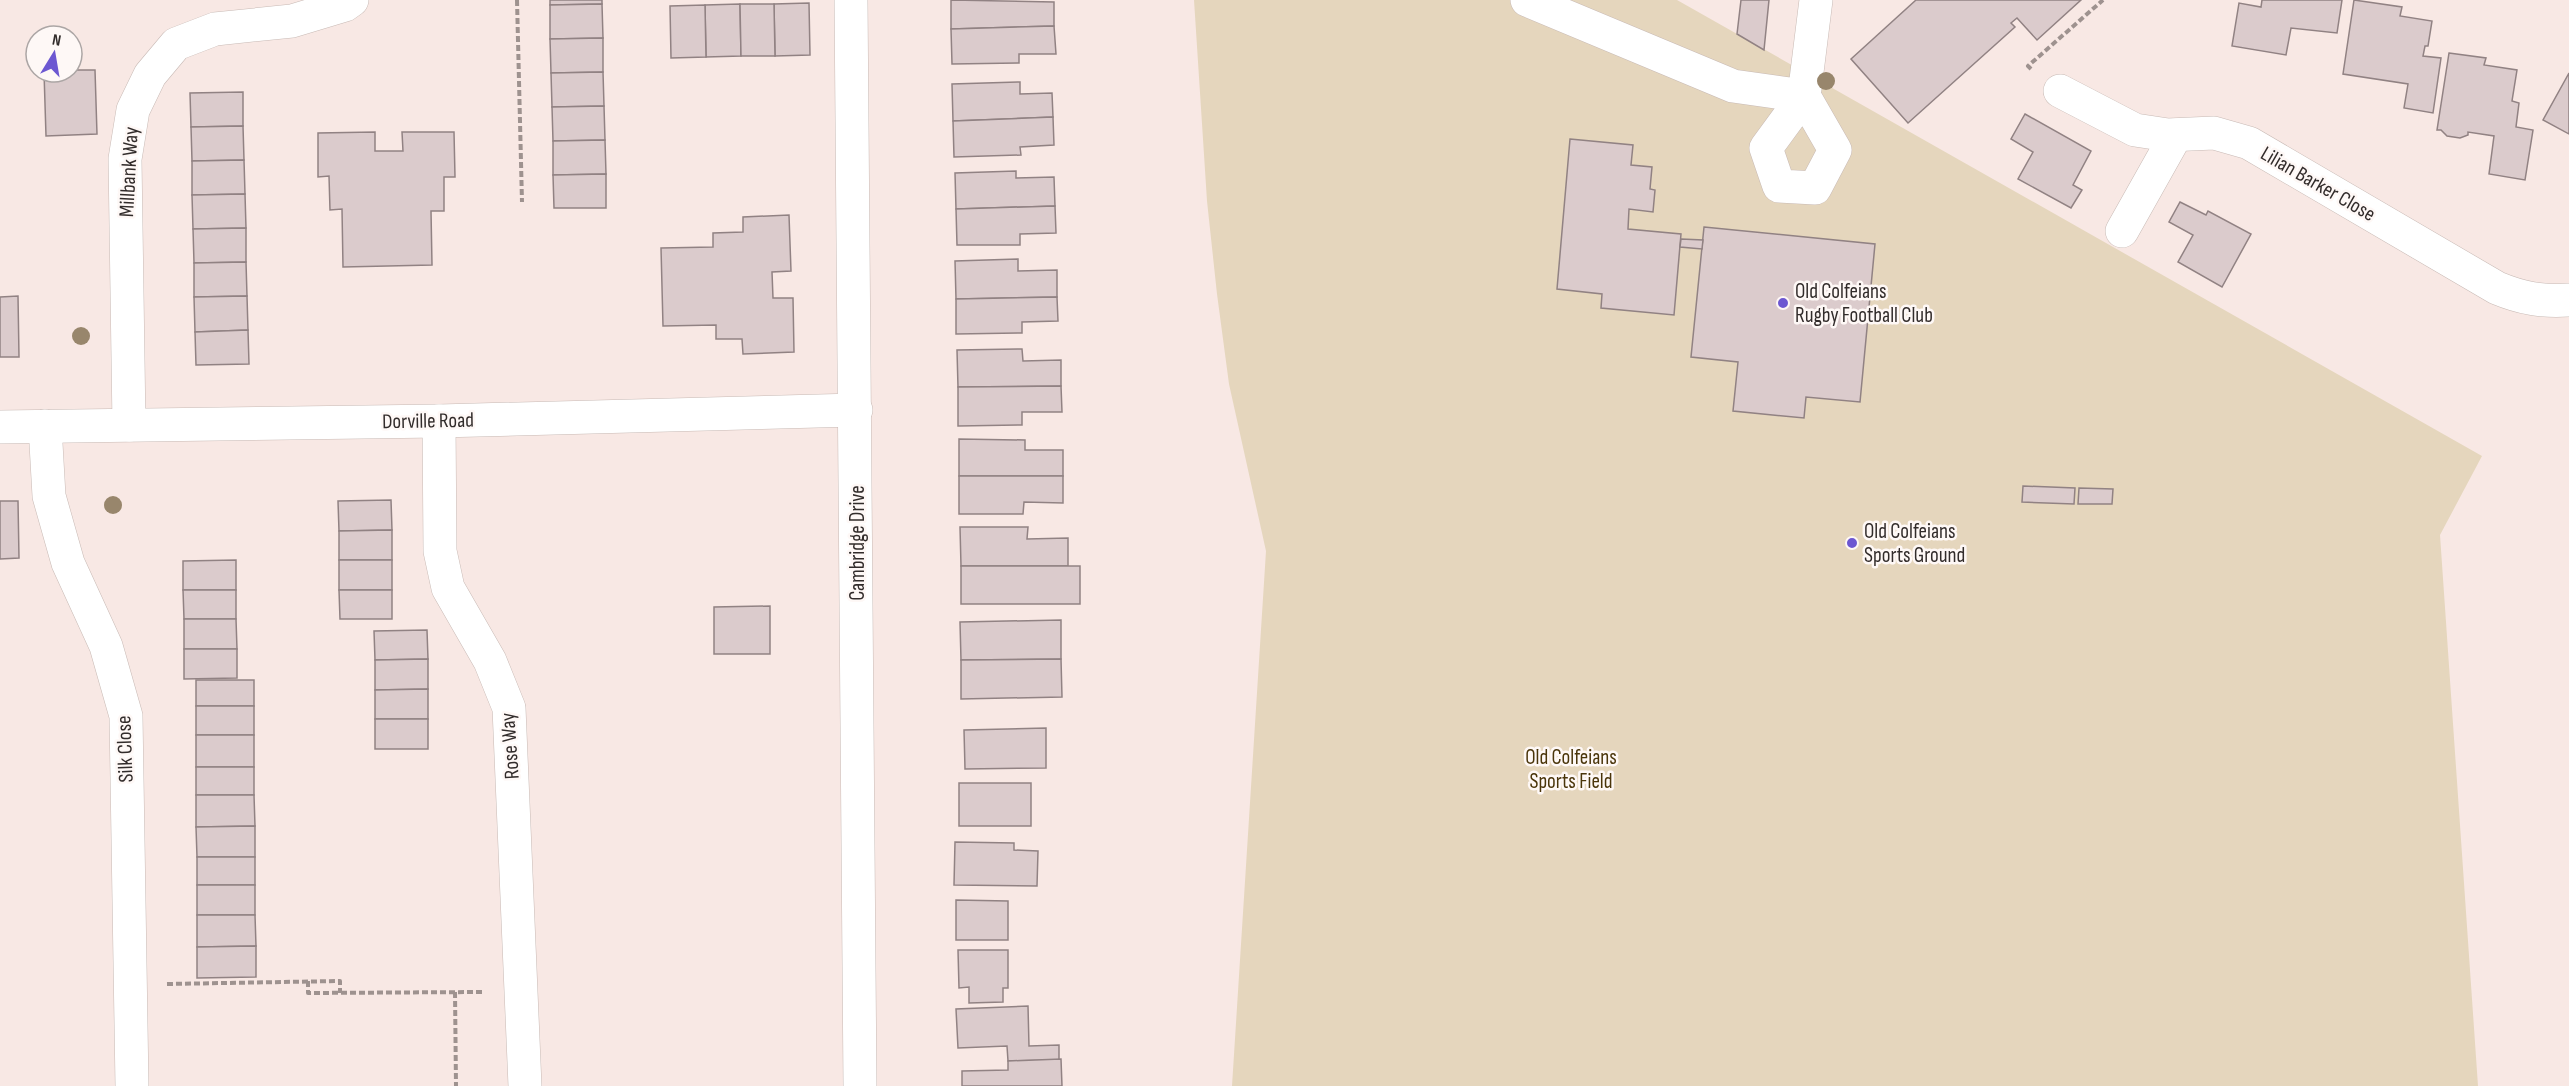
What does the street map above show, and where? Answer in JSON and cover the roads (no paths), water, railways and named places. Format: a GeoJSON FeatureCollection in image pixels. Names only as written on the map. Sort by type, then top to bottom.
{"type":"FeatureCollection","features":[{"type":"Feature","properties":{"kind":"street","name":"Millbank Way"},"geometry":{"type":"LineString","coordinates":[[129,425],[125,159],[133,110],[150,75],[176,44],[215,29],[292,21],[345,6],[352,0]]}},
{"type":"Feature","properties":{"kind":"street","name":"Cambridge Drive"},"geometry":{"type":"LineString","coordinates":[[851,0],[860,1086]]}},
{"type":"Feature","properties":{"kind":"street"},"geometry":{"type":"LineString","coordinates":[[1527,0],[1733,86],[1804,96],[1816,0]]}},
{"type":"Feature","properties":{"kind":"street","name":"Lilian Barker Close"},"geometry":{"type":"LineString","coordinates":[[2060,91],[2135,130],[2176,135],[2214,133],[2249,143],[2497,288],[2522,298],[2549,301],[2569,300]]}},
{"type":"Feature","properties":{"kind":"street"},"geometry":{"type":"LineString","coordinates":[[2122,231],[2176,135]]}},
{"type":"Feature","properties":{"kind":"street","name":"Dorville Road"},"geometry":{"type":"LineString","coordinates":[[0,427],[439,421],[856,410]]}},
{"type":"Feature","properties":{"kind":"street","name":"Rose Way"},"geometry":{"type":"LineString","coordinates":[[439,421],[441,551],[448,588],[490,661],[509,708],[525,1086]]}},
{"type":"Feature","properties":{"kind":"street","name":"Silk Close"},"geometry":{"type":"LineString","coordinates":[[45,426],[49,496],[68,563],[106,645],[126,716],[132,1086]]}},
{"type":"Feature","properties":{"kind":"place","name":"Old Colfeians Rugby Football Club"},"geometry":{"type":"Point","coordinates":[1783,303]}},
{"type":"Feature","properties":{"kind":"place","name":"Old Colfeians Sports Ground"},"geometry":{"type":"Point","coordinates":[1852,543]}},
{"type":"Feature","properties":{"kind":"park label","name":"Old Colfeians Sports Field"},"geometry":{"type":"Point","coordinates":[1571,769]}}]}
